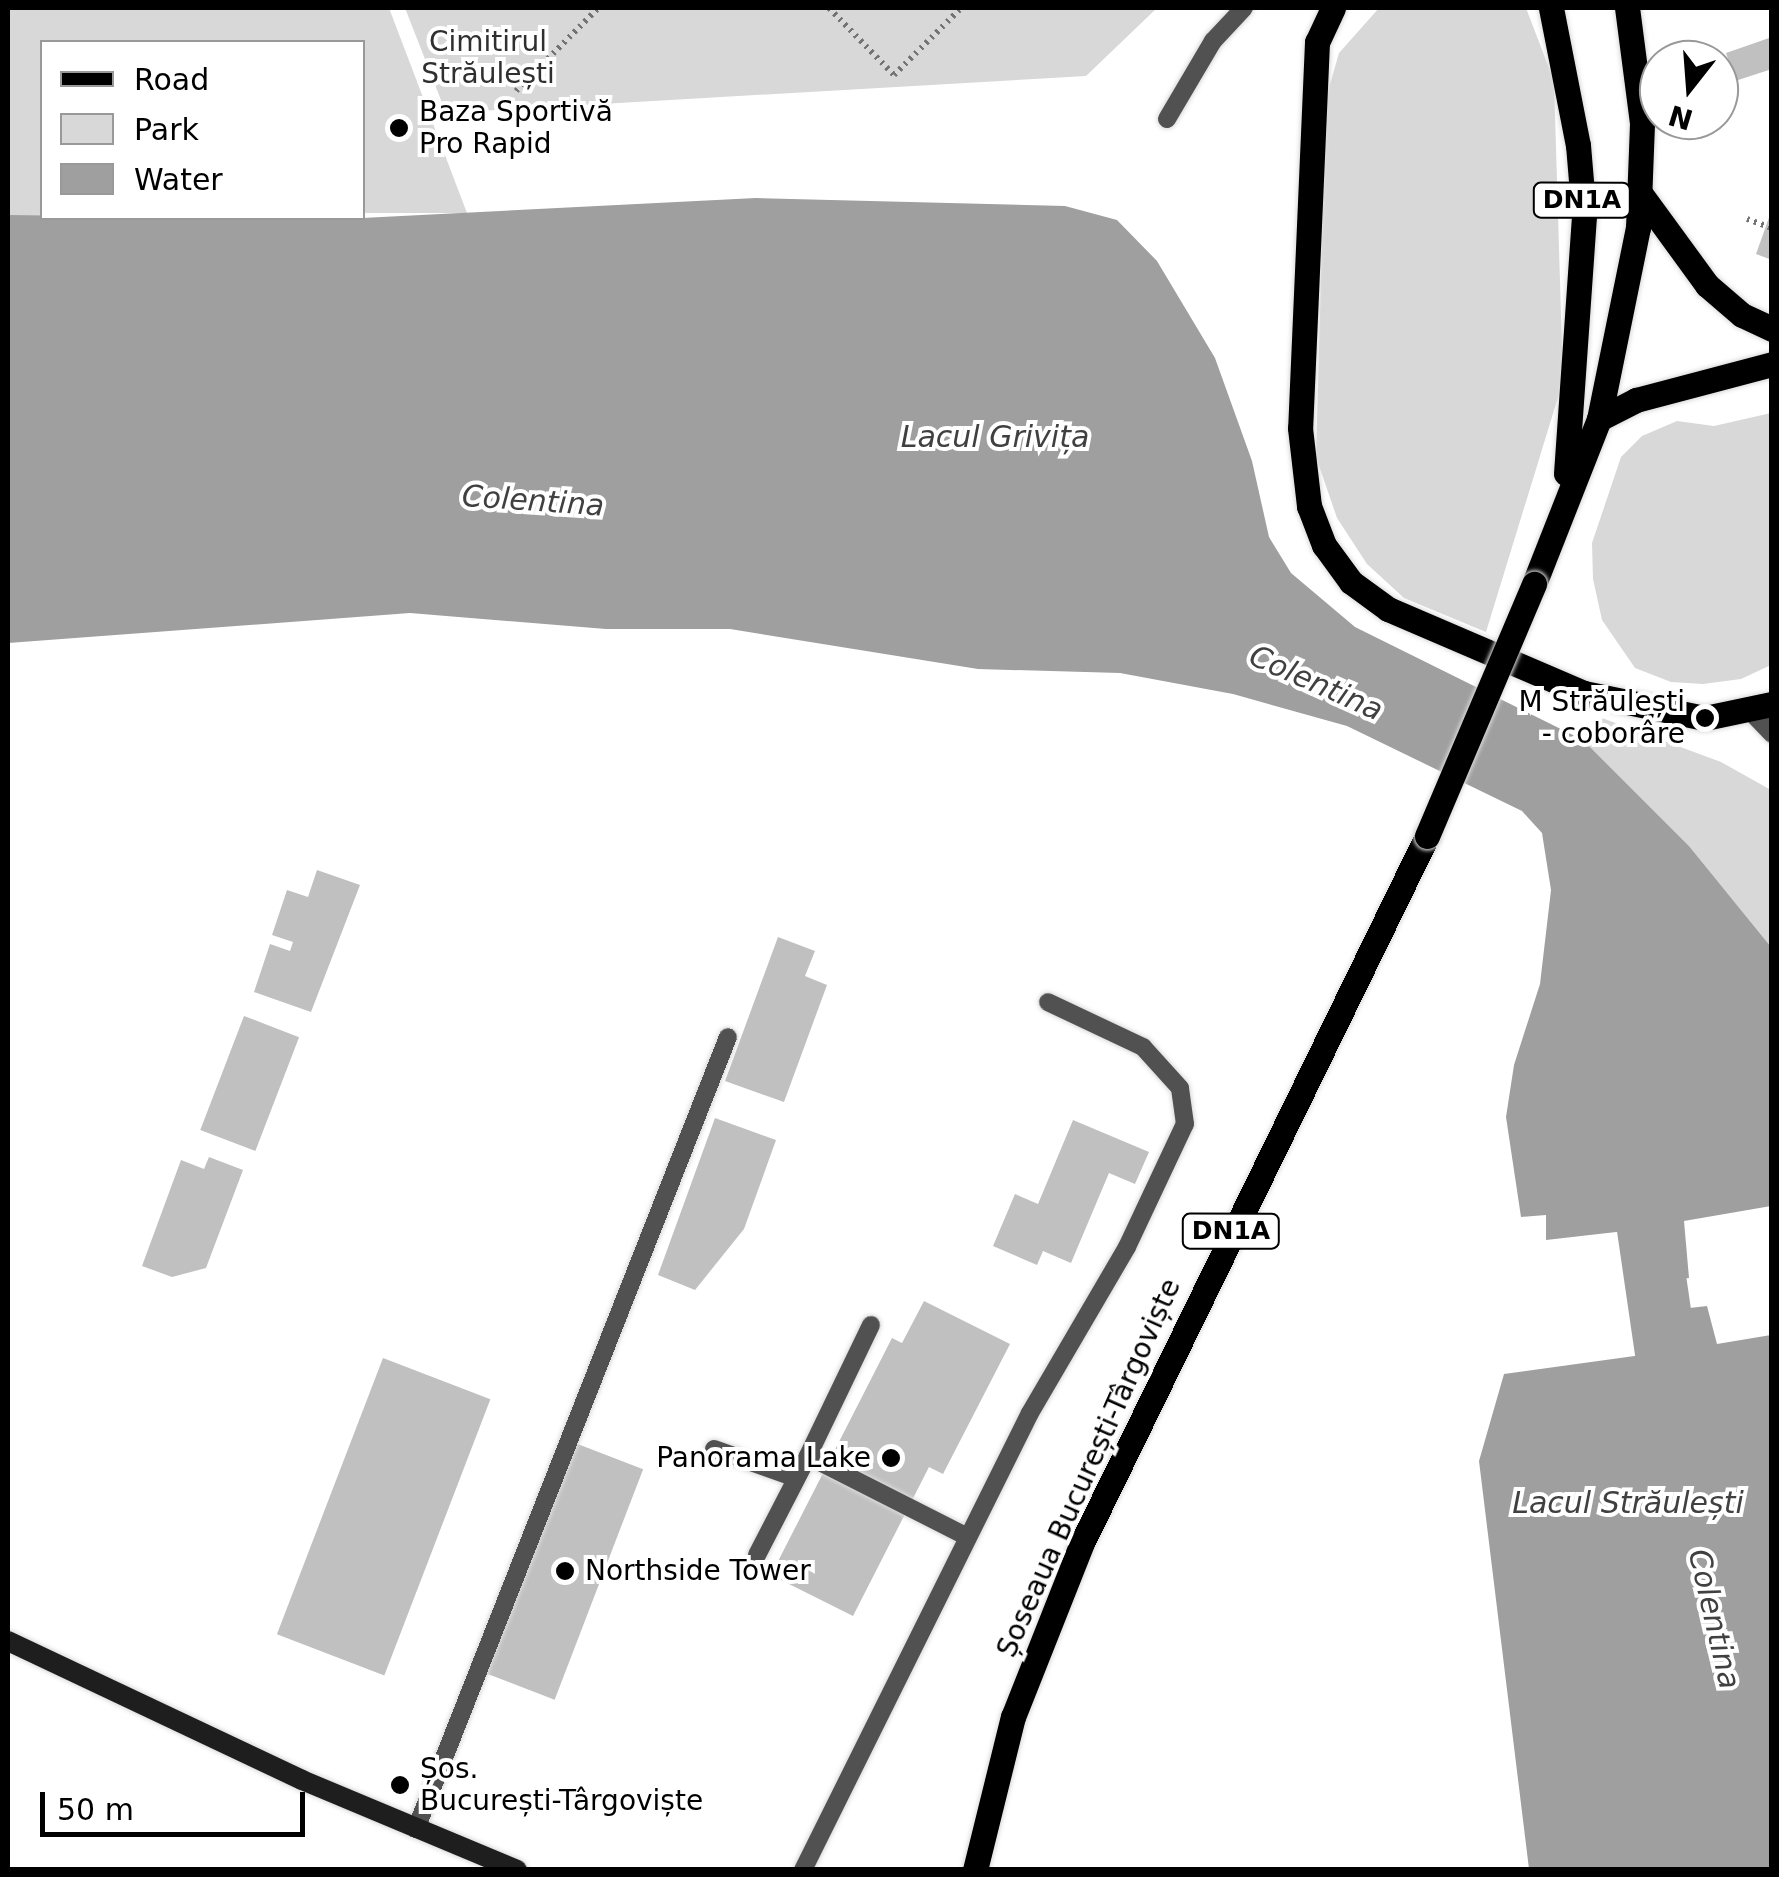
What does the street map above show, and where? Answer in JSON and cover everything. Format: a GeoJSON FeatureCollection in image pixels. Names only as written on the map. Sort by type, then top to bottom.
{"type":"FeatureCollection","features":[{"type":"Feature","properties":{"kind":"main road","name":"DN1A"},"geometry":{"type":"LineString","coordinates":[[1550,8],[1578,145],[1584,216],[1572,447],[1556,528]]}},
{"type":"Feature","properties":{"kind":"main road","name":"DN1A"},"geometry":{"type":"LineString","coordinates":[[1599,419],[1640,193],[1642,123],[1627,8]]}},
{"type":"Feature","properties":{"kind":"main road"},"geometry":{"type":"LineString","coordinates":[[1326,10],[1317,42],[1300,428],[1309,506],[1324,546],[1351,582],[1388,609],[1584,693],[1660,713],[1704,718],[1760,708]]}},
{"type":"Feature","properties":{"kind":"main road"},"geometry":{"type":"LineString","coordinates":[[1640,193],[1707,285],[1742,315],[1772,329]]}},
{"type":"Feature","properties":{"kind":"main road"},"geometry":{"type":"LineString","coordinates":[[1556,528],[1599,419],[1636,400],[1772,364]]}},
{"type":"Feature","properties":{"kind":"main road","name":"Șoseaua București-Târgoviște"},"geometry":{"type":"LineString","coordinates":[[974,1870],[1013,1717],[1066,1578],[1426,836],[1556,528]]}},
{"type":"Feature","properties":{"kind":"main road"},"geometry":{"type":"LineString","coordinates":[[8,1641],[416,1829],[518,1870]]}},
{"type":"Feature","properties":{"kind":"lane"},"geometry":{"type":"LineString","coordinates":[[1167,119],[1213,41],[1244,8]]}},
{"type":"Feature","properties":{"kind":"lane"},"geometry":{"type":"LineString","coordinates":[[1760,708],[1772,734]]}},
{"type":"Feature","properties":{"kind":"lane"},"geometry":{"type":"LineString","coordinates":[[803,1870],[1030,1413],[1128,1247],[1185,1124],[1180,1088],[1143,1047],[1048,1002]]}},
{"type":"Feature","properties":{"kind":"lane"},"geometry":{"type":"LineString","coordinates":[[416,1829],[728,1037]]}},
{"type":"Feature","properties":{"kind":"lane"},"geometry":{"type":"LineString","coordinates":[[757,1554],[871,1324]]}},
{"type":"Feature","properties":{"kind":"lane"},"geometry":{"type":"LineString","coordinates":[[714,1449],[796,1478]]}},
{"type":"Feature","properties":{"kind":"lane"},"geometry":{"type":"LineString","coordinates":[[808,1456],[968,1537]]}},
{"type":"Feature","properties":{"kind":"path"},"geometry":{"type":"LineString","coordinates":[[516,90],[598,8]]}},
{"type":"Feature","properties":{"kind":"path"},"geometry":{"type":"LineString","coordinates":[[830,8],[894,75],[962,8]]}},
{"type":"Feature","properties":{"kind":"path"},"geometry":{"type":"LineString","coordinates":[[1747,218],[1772,228]]}},
{"type":"Feature","properties":{"kind":"green space","name":"Baza Sportivă Pro Rapid"},"geometry":{"type":"Polygon","coordinates":[[[8,8],[389,8],[467,213],[365,213],[365,40],[40,40],[40,215],[8,215],[8,8]]]}},
{"type":"Feature","properties":{"kind":"green space","name":"Cimitirul Străulești"},"geometry":{"type":"Polygon","coordinates":[[[405,8],[1157,8],[1086,76],[446,113],[405,8]]]}},
{"type":"Feature","properties":{"kind":"green space"},"geometry":{"type":"Polygon","coordinates":[[[1379,8],[1526,8],[1554,81],[1563,381],[1486,632],[1404,598],[1367,564],[1337,518],[1316,457],[1326,98],[1339,53],[1379,8]]]}},
{"type":"Feature","properties":{"kind":"green space"},"geometry":{"type":"Polygon","coordinates":[[[1771,413],[1771,665],[1741,679],[1703,684],[1671,682],[1635,668],[1602,620],[1593,579],[1592,543],[1621,457],[1642,436],[1677,421],[1714,426],[1771,413]]]}},
{"type":"Feature","properties":{"kind":"green space"},"geometry":{"type":"Polygon","coordinates":[[[1602,718],[1721,762],[1771,790],[1771,947],[1689,846],[1583,740],[1602,718]]]}},
{"type":"Feature","properties":{"kind":"water","name":"Lacul Grivița"},"geometry":{"type":"Polygon","coordinates":[[[756,198],[1065,206],[1117,220],[1157,261],[1215,358],[1252,461],[1269,537],[1291,573],[1355,627],[1583,740],[1689,846],[1771,947],[1771,1206],[1684,1221],[1689,1278],[1630,1286],[1625,1231],[1546,1240],[1546,1215],[1521,1217],[1506,1117],[1514,1065],[1540,984],[1551,890],[1542,833],[1522,811],[1347,726],[1233,694],[1120,673],[978,669],[730,629],[606,629],[410,613],[8,643],[8,215],[40,215],[40,220],[365,218],[756,198]]]}},
{"type":"Feature","properties":{"kind":"water","name":"Lacul Străulești"},"geometry":{"type":"Polygon","coordinates":[[[1707,1306],[1717,1344],[1771,1335],[1771,1869],[1529,1869],[1479,1461],[1504,1374],[1649,1354],[1646,1313],[1707,1306]]]}},
{"type":"Feature","properties":{"kind":"building"},"geometry":{"type":"Polygon","coordinates":[[[1772,37],[1772,69],[1739,80],[1739,48],[1772,37]]]}},
{"type":"Feature","properties":{"kind":"building"},"geometry":{"type":"Polygon","coordinates":[[[1772,212],[1772,260],[1756,254],[1772,212]]]}},
{"type":"Feature","properties":{"kind":"building"},"geometry":{"type":"Polygon","coordinates":[[[317,870],[360,885],[311,1012],[254,992],[270,944],[290,951],[293,942],[272,935],[287,890],[308,897],[317,870]]]}},
{"type":"Feature","properties":{"kind":"building"},"geometry":{"type":"Polygon","coordinates":[[[778,937],[815,951],[805,976],[827,985],[784,1102],[725,1081],[778,937]]]}},
{"type":"Feature","properties":{"kind":"building"},"geometry":{"type":"Polygon","coordinates":[[[244,1016],[299,1037],[255,1151],[200,1130],[244,1016]]]}},
{"type":"Feature","properties":{"kind":"building"},"geometry":{"type":"Polygon","coordinates":[[[715,1118],[776,1140],[744,1229],[695,1290],[658,1275],[715,1118]]]}},
{"type":"Feature","properties":{"kind":"building"},"geometry":{"type":"Polygon","coordinates":[[[1073,1120],[1149,1152],[1135,1184],[1109,1173],[1071,1263],[1043,1251],[1037,1265],[993,1246],[1015,1194],[1038,1204],[1073,1120]]]}},
{"type":"Feature","properties":{"kind":"building"},"geometry":{"type":"Polygon","coordinates":[[[209,1157],[243,1170],[206,1268],[172,1277],[142,1266],[181,1160],[204,1169],[209,1157]]]}},
{"type":"Feature","properties":{"kind":"building","name":"Panorama Lake"},"geometry":{"type":"Polygon","coordinates":[[[924,1301],[1010,1344],[943,1474],[929,1467],[853,1616],[771,1575],[892,1338],[902,1343],[924,1301]]]}},
{"type":"Feature","properties":{"kind":"building"},"geometry":{"type":"Polygon","coordinates":[[[383,1358],[490,1399],[384,1676],[277,1634],[383,1358]]]}},
{"type":"Feature","properties":{"kind":"building","name":"Northside Tower"},"geometry":{"type":"Polygon","coordinates":[[[575,1443],[643,1469],[555,1700],[486,1674],[575,1443]]]}},
{"type":"Feature","properties":{"kind":"waterway","name":"Colentina"},"geometry":{"type":"LineString","coordinates":[[1643,1195],[1672,1393]]}},
{"type":"Feature","properties":{"kind":"place","name":"Baza Sportivă Pro Rapid"},"geometry":{"type":"Point","coordinates":[399,128]}},
{"type":"Feature","properties":{"kind":"place","name":"M Străulești - coborâre"},"geometry":{"type":"Point","coordinates":[1705,718]}},
{"type":"Feature","properties":{"kind":"place","name":"Panorama Lake"},"geometry":{"type":"Point","coordinates":[891,1458]}},
{"type":"Feature","properties":{"kind":"place","name":"Northside Tower"},"geometry":{"type":"Point","coordinates":[565,1571]}},
{"type":"Feature","properties":{"kind":"place","name":"Șos. București-Târgoviște"},"geometry":{"type":"Point","coordinates":[400,1785]}}]}
